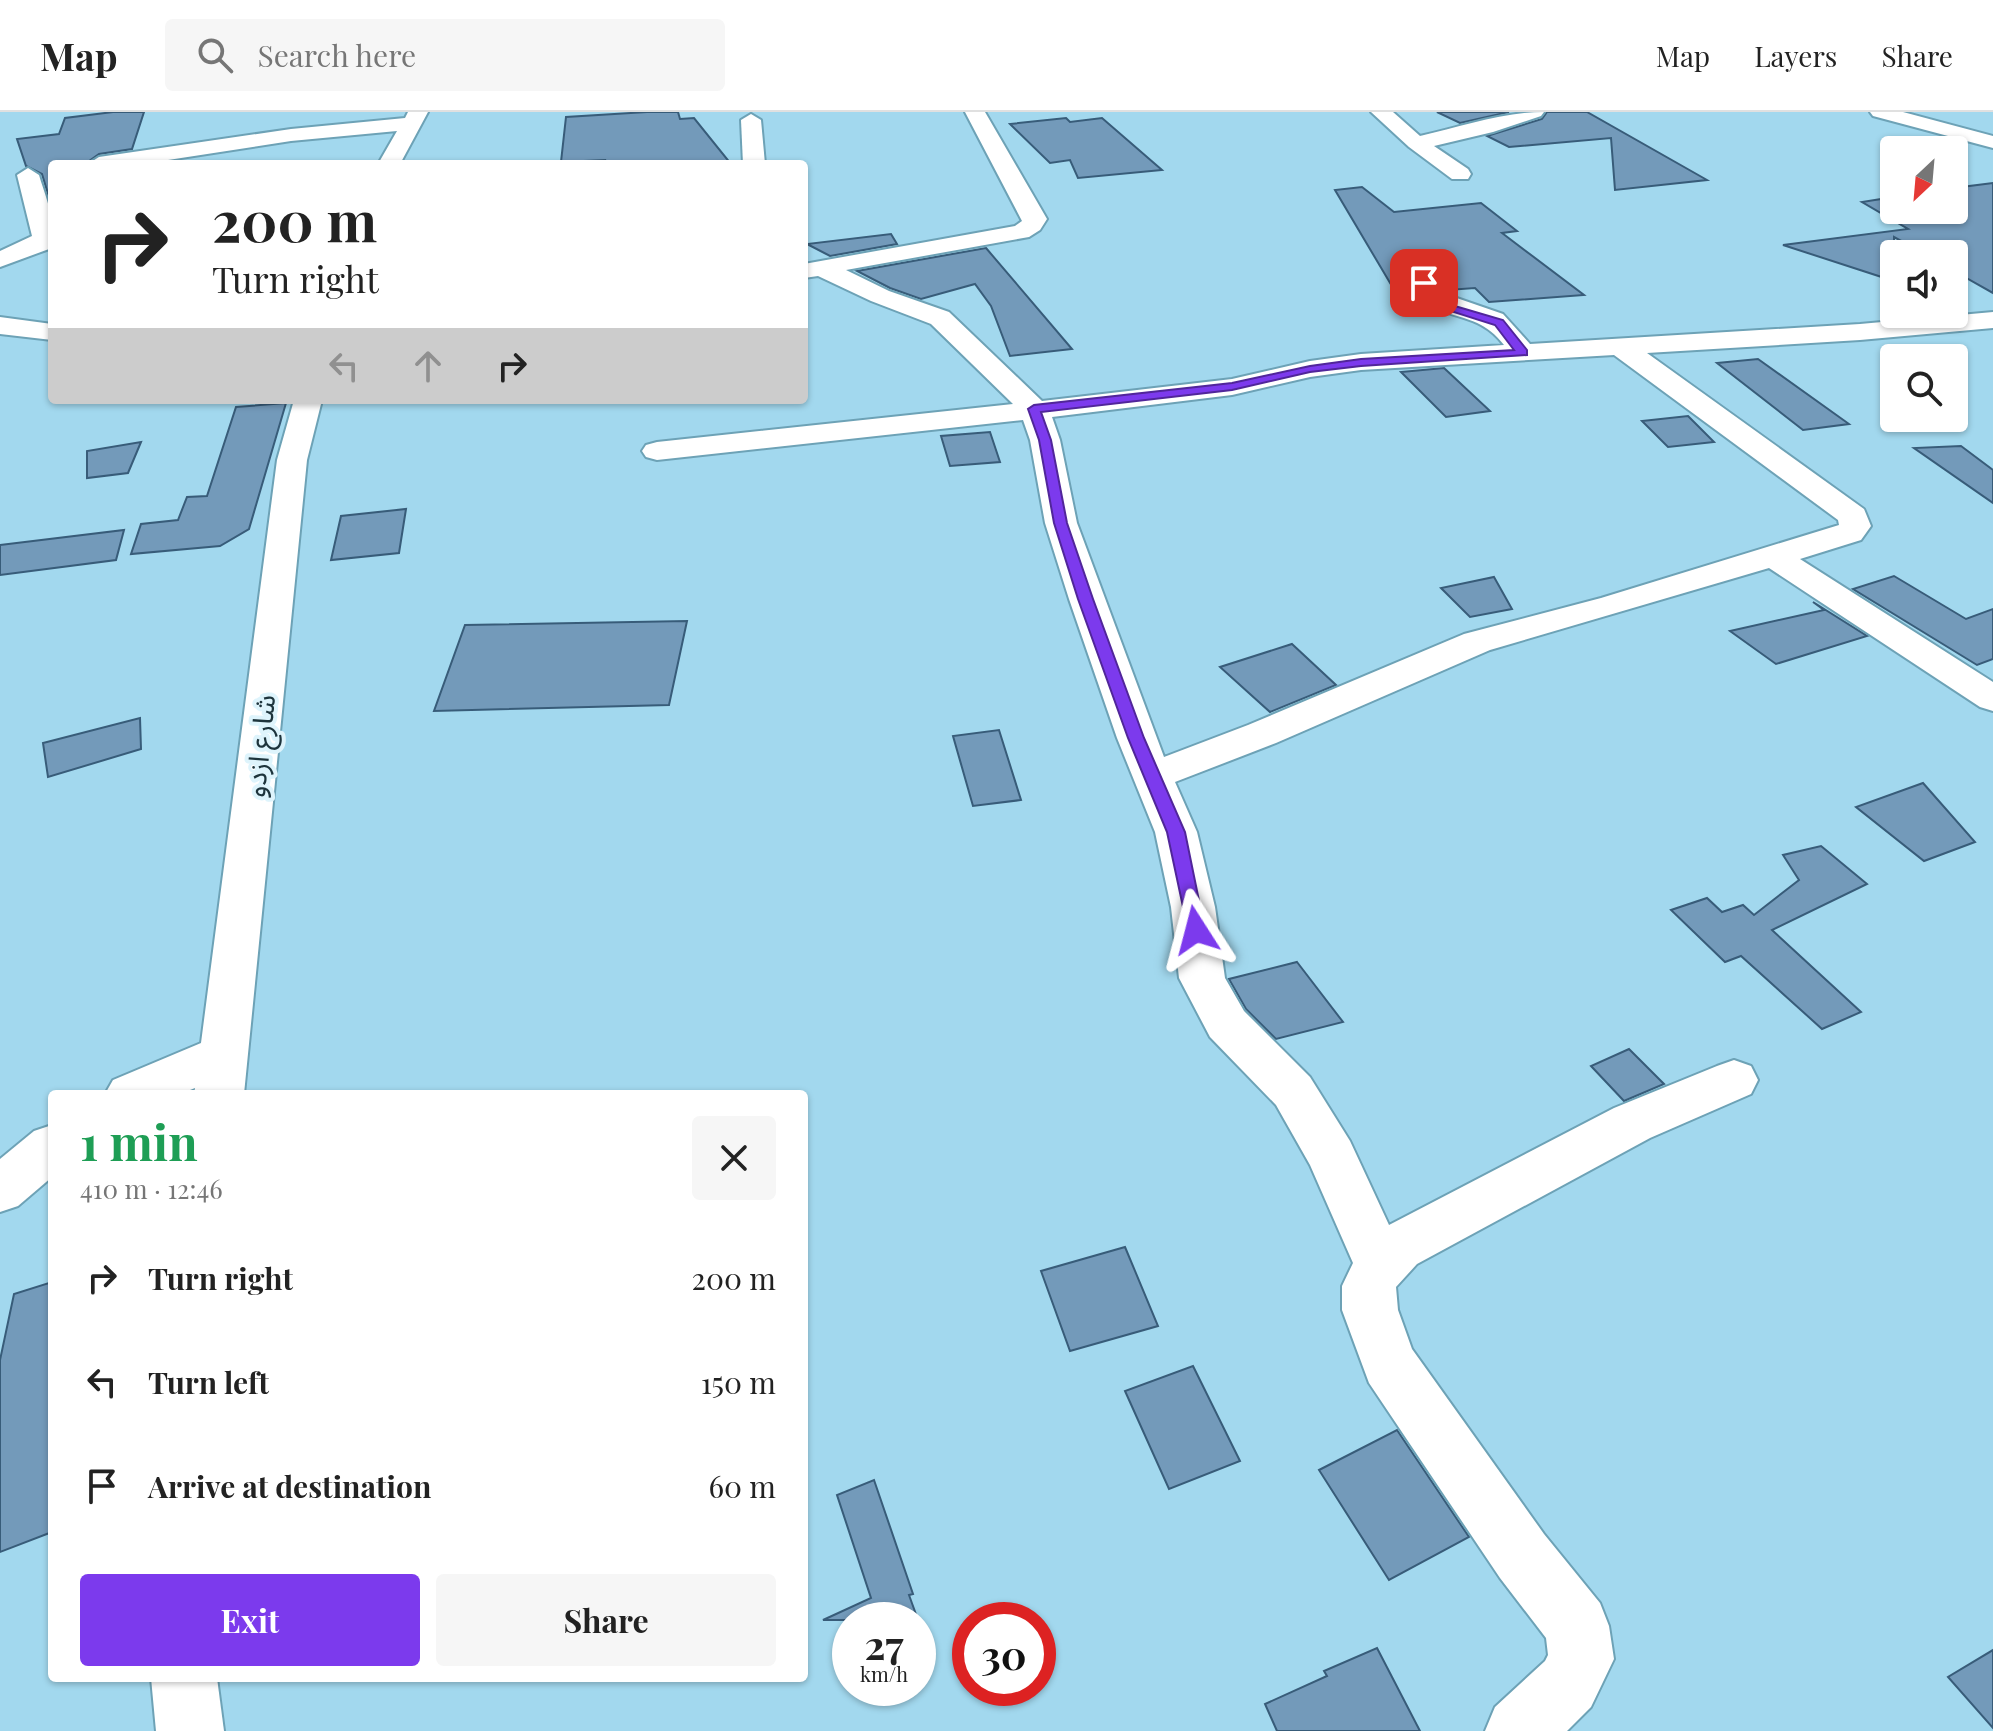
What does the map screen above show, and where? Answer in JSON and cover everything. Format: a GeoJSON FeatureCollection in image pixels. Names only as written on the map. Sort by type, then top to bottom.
{"type":"FeatureCollection","features":[{"type":"Feature","properties":{"kind":"street"},"geometry":{"type":"LineString","coordinates":[[812,270],[962,240],[1021,232],[1032,225],[1035,219],[975,112]]}},
{"type":"Feature","properties":{"kind":"street"},"geometry":{"type":"LineString","coordinates":[[1381,112],[1416,143],[1460,174]]}},
{"type":"Feature","properties":{"kind":"street"},"geometry":{"type":"LineString","coordinates":[[1416,143],[1486,128],[1534,112]]}},
{"type":"Feature","properties":{"kind":"street"},"geometry":{"type":"LineString","coordinates":[[1880,112],[1993,142]]}},
{"type":"Feature","properties":{"kind":"street"},"geometry":{"type":"LineString","coordinates":[[271,116],[279,119],[291,135]]}},
{"type":"Feature","properties":{"kind":"street"},"geometry":{"type":"LineString","coordinates":[[125,160],[415,118]]}},
{"type":"Feature","properties":{"kind":"street"},"geometry":{"type":"LineString","coordinates":[[391,160],[415,118]]}},
{"type":"Feature","properties":{"kind":"street"},"geometry":{"type":"LineString","coordinates":[[751,120],[754,160]]}},
{"type":"Feature","properties":{"kind":"street"},"geometry":{"type":"LineString","coordinates":[[1,179],[48,172]]}},
{"type":"Feature","properties":{"kind":"street"},"geometry":{"type":"LineString","coordinates":[[0,260],[40,244],[44,236],[28,175]]}},
{"type":"Feature","properties":{"kind":"street"},"geometry":{"type":"LineString","coordinates":[[1422,265],[1424,283],[1445,306],[1499,323],[1523,353]]}},
{"type":"Feature","properties":{"kind":"street"},"geometry":{"type":"LineString","coordinates":[[812,270],[940,318],[1034,409],[1045,440],[1061,523],[1081,586],[1136,738],[1176,832],[1193,907],[1202,978],[1227,1024],[1293,1091],[1332,1156],[1380,1264]]}},
{"type":"Feature","properties":{"kind":"street"},"geometry":{"type":"LineString","coordinates":[[657,451],[914,425],[1232,387],[1310,369],[1361,362],[1993,320]]}},
{"type":"Feature","properties":{"kind":"street"},"geometry":{"type":"LineString","coordinates":[[0,325],[48,332]]}},
{"type":"Feature","properties":{"kind":"street"},"geometry":{"type":"LineString","coordinates":[[1154,775],[1262,734],[1477,642],[1775,557],[1849,533],[1855,526],[1853,516],[1621,347]]}},
{"type":"Feature","properties":{"kind":"street","name":"شارع ازدو"},"geometry":{"type":"LineString","coordinates":[[222,1074],[292,460],[307,404]]}},
{"type":"Feature","properties":{"kind":"street"},"geometry":{"type":"LineString","coordinates":[[1775,557],[1993,699]]}},
{"type":"Feature","properties":{"kind":"street"},"geometry":{"type":"LineString","coordinates":[[148,1090],[222,1074]]}},
{"type":"Feature","properties":{"kind":"street"},"geometry":{"type":"LineString","coordinates":[[1519,1731],[1568,1684],[1581,1659],[1577,1626],[1522,1556],[1389,1364],[1370,1310],[1369,1286],[1380,1264],[1398,1247],[1618,1130],[1734,1080]]}},
{"type":"Feature","properties":{"kind":"street"},"geometry":{"type":"LineString","coordinates":[[184,1682],[190,1731]]}},
{"type":"Feature","properties":{"kind":"building"},"geometry":{"type":"Polygon","coordinates":[[[144,112],[132,149],[99,154],[91,160],[48,160],[48,194],[42,174],[26,166],[17,139],[59,134],[65,118],[144,112]]]}},
{"type":"Feature","properties":{"kind":"building"},"geometry":{"type":"Polygon","coordinates":[[[678,112],[680,119],[694,118],[728,160],[561,160],[566,117],[678,112]]]}},
{"type":"Feature","properties":{"kind":"building"},"geometry":{"type":"Polygon","coordinates":[[[1437,112],[1509,112],[1460,123],[1437,112]]]}},
{"type":"Feature","properties":{"kind":"building"},"geometry":{"type":"Polygon","coordinates":[[[1547,112],[1587,112],[1707,180],[1615,190],[1611,138],[1509,147],[1487,136],[1542,119],[1547,112]]]}},
{"type":"Feature","properties":{"kind":"building"},"geometry":{"type":"Polygon","coordinates":[[[1066,118],[1070,122],[1102,118],[1162,170],[1078,178],[1070,160],[1050,163],[1010,124],[1066,118]]]}},
{"type":"Feature","properties":{"kind":"building"},"geometry":{"type":"Polygon","coordinates":[[[1993,183],[1993,293],[1968,279],[1968,240],[1899,240],[1894,237],[1894,240],[1880,240],[1880,276],[1783,245],[1908,229],[1899,224],[1968,224],[1968,186],[1993,183]]]}},
{"type":"Feature","properties":{"kind":"building"},"geometry":{"type":"Polygon","coordinates":[[[1362,187],[1394,212],[1481,203],[1517,231],[1502,233],[1584,295],[1489,302],[1475,288],[1448,290],[1431,257],[1413,257],[1407,263],[1417,291],[1396,293],[1335,190],[1362,187]]]}},
{"type":"Feature","properties":{"kind":"building"},"geometry":{"type":"Polygon","coordinates":[[[1880,199],[1880,213],[1862,202],[1880,199]]]}},
{"type":"Feature","properties":{"kind":"building"},"geometry":{"type":"Polygon","coordinates":[[[891,234],[897,244],[830,256],[808,244],[891,234]]]}},
{"type":"Feature","properties":{"kind":"building"},"geometry":{"type":"Polygon","coordinates":[[[986,248],[1072,349],[1010,356],[991,306],[975,284],[921,299],[857,271],[986,248]]]}},
{"type":"Feature","properties":{"kind":"building"},"geometry":{"type":"Polygon","coordinates":[[[1758,359],[1849,424],[1803,430],[1717,363],[1758,359]]]}},
{"type":"Feature","properties":{"kind":"building"},"geometry":{"type":"Polygon","coordinates":[[[1444,368],[1490,411],[1446,417],[1401,372],[1444,368]]]}},
{"type":"Feature","properties":{"kind":"building"},"geometry":{"type":"Polygon","coordinates":[[[286,404],[249,529],[220,546],[131,554],[141,524],[178,520],[187,497],[207,496],[236,407],[286,404]]]}},
{"type":"Feature","properties":{"kind":"building"},"geometry":{"type":"Polygon","coordinates":[[[1688,416],[1714,442],[1668,447],[1642,421],[1688,416]]]}},
{"type":"Feature","properties":{"kind":"building"},"geometry":{"type":"Polygon","coordinates":[[[990,432],[1000,462],[950,466],[941,436],[990,432]]]}},
{"type":"Feature","properties":{"kind":"building"},"geometry":{"type":"Polygon","coordinates":[[[141,442],[128,473],[87,478],[87,451],[141,442]]]}},
{"type":"Feature","properties":{"kind":"building"},"geometry":{"type":"Polygon","coordinates":[[[1961,446],[1993,470],[1993,503],[1914,448],[1961,446]]]}},
{"type":"Feature","properties":{"kind":"building"},"geometry":{"type":"Polygon","coordinates":[[[406,509],[399,553],[331,560],[341,516],[406,509]]]}},
{"type":"Feature","properties":{"kind":"building"},"geometry":{"type":"Polygon","coordinates":[[[124,530],[116,560],[0,575],[0,545],[124,530]]]}},
{"type":"Feature","properties":{"kind":"building"},"geometry":{"type":"Polygon","coordinates":[[[1894,576],[1966,619],[1993,609],[1993,659],[1977,665],[1853,589],[1894,576]]]}},
{"type":"Feature","properties":{"kind":"building"},"geometry":{"type":"Polygon","coordinates":[[[1494,577],[1512,609],[1470,617],[1441,588],[1494,577]]]}},
{"type":"Feature","properties":{"kind":"building"},"geometry":{"type":"Polygon","coordinates":[[[1813,602],[1867,636],[1776,664],[1730,631],[1824,610],[1813,602]]]}},
{"type":"Feature","properties":{"kind":"building"},"geometry":{"type":"Polygon","coordinates":[[[687,621],[669,705],[434,711],[465,625],[687,621]]]}},
{"type":"Feature","properties":{"kind":"building"},"geometry":{"type":"Polygon","coordinates":[[[1292,644],[1336,685],[1270,712],[1220,667],[1292,644]]]}},
{"type":"Feature","properties":{"kind":"building"},"geometry":{"type":"Polygon","coordinates":[[[140,718],[141,749],[48,777],[43,743],[140,718]]]}},
{"type":"Feature","properties":{"kind":"building"},"geometry":{"type":"Polygon","coordinates":[[[999,730],[1021,800],[973,806],[953,736],[999,730]]]}},
{"type":"Feature","properties":{"kind":"building"},"geometry":{"type":"Polygon","coordinates":[[[1923,783],[1975,842],[1924,861],[1856,807],[1923,783]]]}},
{"type":"Feature","properties":{"kind":"building"},"geometry":{"type":"Polygon","coordinates":[[[1821,846],[1867,884],[1772,930],[1861,1012],[1822,1029],[1741,956],[1725,962],[1671,910],[1707,898],[1722,912],[1743,905],[1754,915],[1799,880],[1783,855],[1821,846]]]}},
{"type":"Feature","properties":{"kind":"building"},"geometry":{"type":"Polygon","coordinates":[[[1297,962],[1343,1022],[1276,1039],[1246,1009],[1229,979],[1297,962]]]}},
{"type":"Feature","properties":{"kind":"building"},"geometry":{"type":"Polygon","coordinates":[[[1629,1049],[1664,1084],[1624,1101],[1591,1066],[1629,1049]]]}},
{"type":"Feature","properties":{"kind":"building"},"geometry":{"type":"Polygon","coordinates":[[[1125,1247],[1158,1326],[1070,1351],[1041,1271],[1125,1247]]]}},
{"type":"Feature","properties":{"kind":"building"},"geometry":{"type":"Polygon","coordinates":[[[48,1283],[48,1534],[0,1552],[0,1360],[14,1294],[48,1283]]]}},
{"type":"Feature","properties":{"kind":"building"},"geometry":{"type":"Polygon","coordinates":[[[1193,1366],[1240,1461],[1169,1489],[1125,1391],[1193,1366]]]}},
{"type":"Feature","properties":{"kind":"building"},"geometry":{"type":"Polygon","coordinates":[[[1397,1430],[1469,1537],[1389,1580],[1319,1470],[1397,1430]]]}},
{"type":"Feature","properties":{"kind":"building"},"geometry":{"type":"Polygon","coordinates":[[[874,1480],[913,1594],[909,1595],[912,1602],[862,1602],[871,1598],[837,1495],[874,1480]]]}},
{"type":"Feature","properties":{"kind":"building"},"geometry":{"type":"Polygon","coordinates":[[[1377,1648],[1420,1731],[1277,1731],[1265,1704],[1327,1676],[1324,1671],[1377,1648]]]}},
{"type":"Feature","properties":{"kind":"building"},"geometry":{"type":"Polygon","coordinates":[[[1993,1650],[1993,1728],[1948,1677],[1993,1650]]]}},
{"type":"Feature","properties":{"kind":"route"},"geometry":{"type":"LineString","coordinates":[[1196,930],[1176,832],[1136,738],[1086,599],[1061,523],[1045,440],[1034,409],[1232,387],[1310,369],[1361,362],[1523,353],[1499,323],[1489,317],[1445,306],[1424,283]]}}]}
